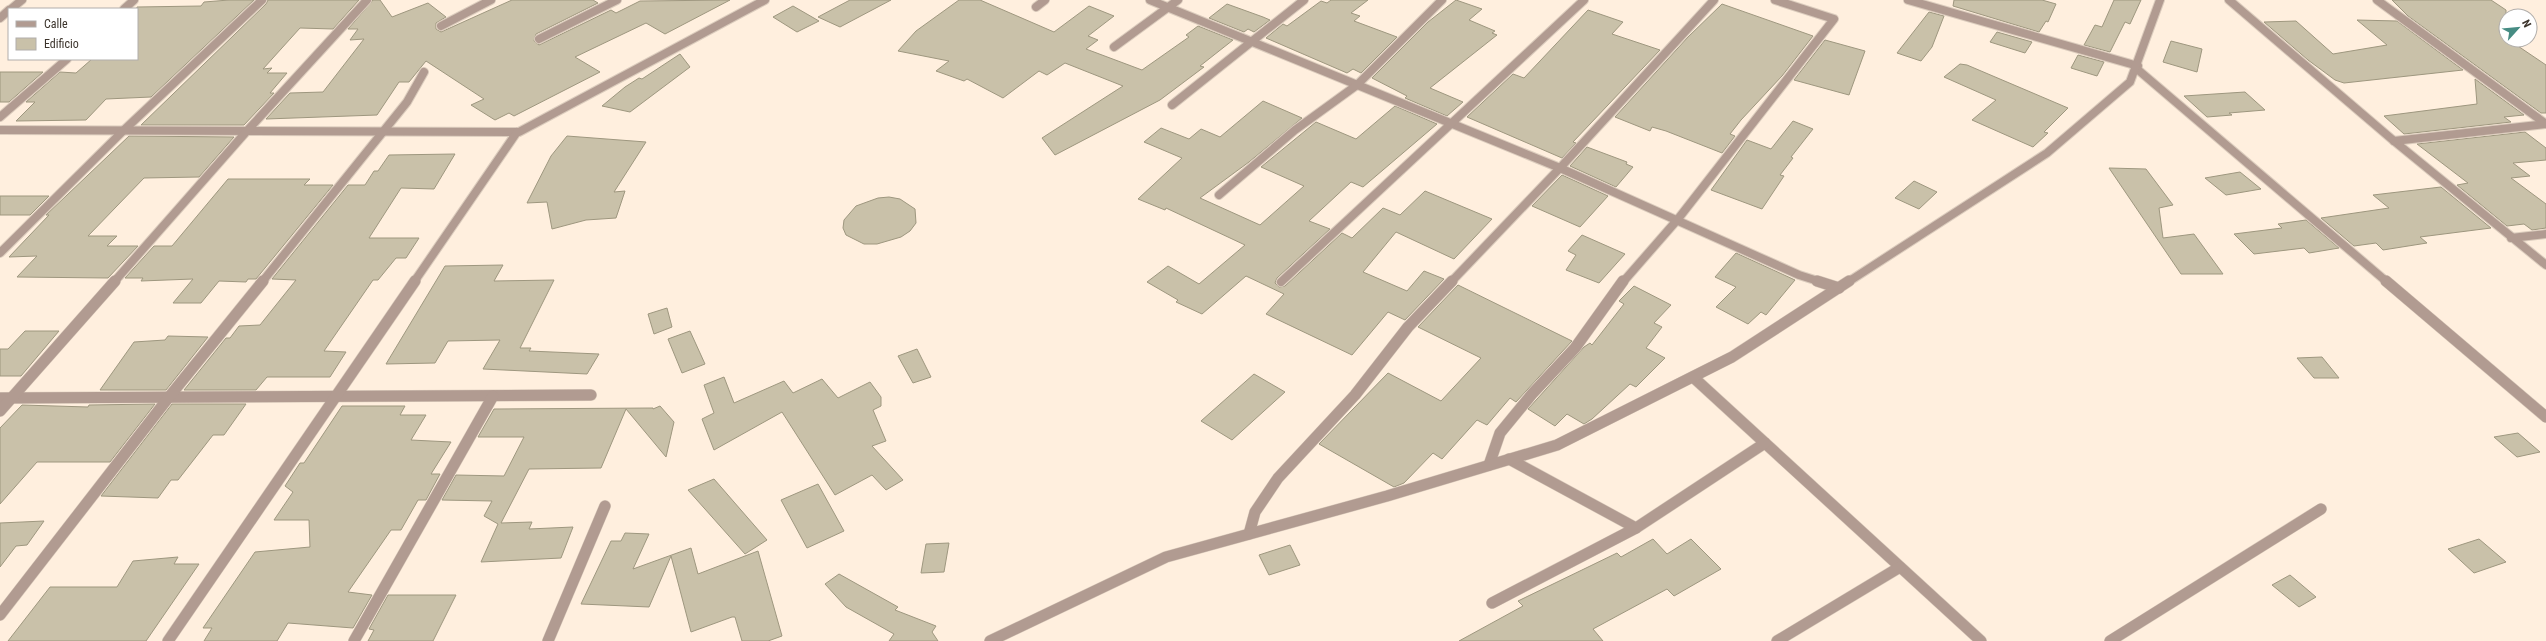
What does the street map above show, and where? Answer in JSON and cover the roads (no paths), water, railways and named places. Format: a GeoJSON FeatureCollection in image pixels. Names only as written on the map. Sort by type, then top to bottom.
{"type":"FeatureCollection","features":[{"type":"Feature","properties":{"kind":"street"},"geometry":{"type":"LineString","coordinates":[[12,8],[22,0]]}},
{"type":"Feature","properties":{"kind":"street"},"geometry":{"type":"LineString","coordinates":[[125,8],[134,0]]}},
{"type":"Feature","properties":{"kind":"street"},"geometry":{"type":"LineString","coordinates":[[0,253],[123,131],[262,0]]}},
{"type":"Feature","properties":{"kind":"street"},"geometry":{"type":"LineString","coordinates":[[0,411],[246,132],[367,0]]}},
{"type":"Feature","properties":{"kind":"street"},"geometry":{"type":"LineString","coordinates":[[441,26],[491,0]]}},
{"type":"Feature","properties":{"kind":"street"},"geometry":{"type":"LineString","coordinates":[[539,39],[618,0]]}},
{"type":"Feature","properties":{"kind":"street"},"geometry":{"type":"LineString","coordinates":[[168,641],[517,132],[765,0]]}},
{"type":"Feature","properties":{"kind":"street"},"geometry":{"type":"LineString","coordinates":[[1036,7],[1045,0]]}},
{"type":"Feature","properties":{"kind":"street"},"geometry":{"type":"LineString","coordinates":[[1150,0],[1560,168],[1678,219],[1798,276],[1839,288]]}},
{"type":"Feature","properties":{"kind":"street"},"geometry":{"type":"LineString","coordinates":[[1114,47],[1178,0]]}},
{"type":"Feature","properties":{"kind":"street"},"geometry":{"type":"LineString","coordinates":[[1172,105],[1250,41],[1304,0]]}},
{"type":"Feature","properties":{"kind":"street"},"geometry":{"type":"LineString","coordinates":[[1219,195],[1295,130],[1358,85],[1442,0]]}},
{"type":"Feature","properties":{"kind":"street"},"geometry":{"type":"LineString","coordinates":[[1281,282],[1450,123],[1584,0]]}},
{"type":"Feature","properties":{"kind":"street"},"geometry":{"type":"LineString","coordinates":[[1249,534],[1255,512],[1278,478],[1354,395],[1413,322],[1560,168],[1714,0]]}},
{"type":"Feature","properties":{"kind":"street"},"geometry":{"type":"LineString","coordinates":[[1489,465],[1500,433],[1532,394],[1575,348],[1619,286],[1678,219],[1834,19],[1775,0]]}},
{"type":"Feature","properties":{"kind":"street"},"geometry":{"type":"LineString","coordinates":[[1908,0],[2137,67],[2546,417]]}},
{"type":"Feature","properties":{"kind":"street"},"geometry":{"type":"LineString","coordinates":[[990,641],[1166,557],[1557,445],[1732,357],[2047,153],[2130,82],[2137,67],[2160,0]]}},
{"type":"Feature","properties":{"kind":"street"},"geometry":{"type":"LineString","coordinates":[[2229,0],[2394,141],[2511,238],[2546,265]]}},
{"type":"Feature","properties":{"kind":"street"},"geometry":{"type":"LineString","coordinates":[[2377,0],[2546,124]]}},
{"type":"Feature","properties":{"kind":"street"},"geometry":{"type":"LineString","coordinates":[[0,18],[8,12]]}},
{"type":"Feature","properties":{"kind":"street"},"geometry":{"type":"LineString","coordinates":[[0,117],[66,60]]}},
{"type":"Feature","properties":{"kind":"street"},"geometry":{"type":"LineString","coordinates":[[0,615],[169,397],[407,102],[424,72]]}},
{"type":"Feature","properties":{"kind":"street"},"geometry":{"type":"LineString","coordinates":[[2394,141],[2546,124]]}},
{"type":"Feature","properties":{"kind":"street"},"geometry":{"type":"LineString","coordinates":[[0,130],[517,132]]}},
{"type":"Feature","properties":{"kind":"street"},"geometry":{"type":"LineString","coordinates":[[2511,238],[2546,234]]}},
{"type":"Feature","properties":{"kind":"street"},"geometry":{"type":"LineString","coordinates":[[1693,377],[1981,641]]}},
{"type":"Feature","properties":{"kind":"street"},"geometry":{"type":"LineString","coordinates":[[0,398],[591,395]]}},
{"type":"Feature","properties":{"kind":"street"},"geometry":{"type":"LineString","coordinates":[[354,641],[492,396]]}},
{"type":"Feature","properties":{"kind":"street"},"geometry":{"type":"LineString","coordinates":[[1492,603],[1636,528],[1766,443]]}},
{"type":"Feature","properties":{"kind":"street"},"geometry":{"type":"LineString","coordinates":[[1509,459],[1636,528]]}},
{"type":"Feature","properties":{"kind":"street"},"geometry":{"type":"LineString","coordinates":[[548,641],[605,506]]}},
{"type":"Feature","properties":{"kind":"street"},"geometry":{"type":"LineString","coordinates":[[2110,641],[2321,509]]}},
{"type":"Feature","properties":{"kind":"street"},"geometry":{"type":"LineString","coordinates":[[1777,641],[1900,567]]}}]}
